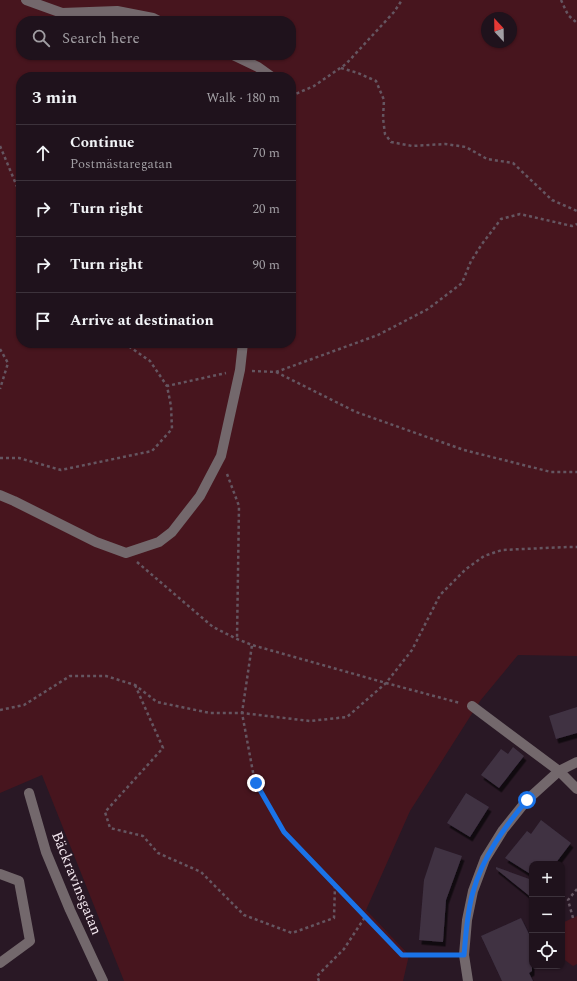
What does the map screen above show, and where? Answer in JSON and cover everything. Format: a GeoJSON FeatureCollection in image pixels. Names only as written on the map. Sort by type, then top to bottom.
{"type":"FeatureCollection","features":[{"type":"Feature","properties":{"kind":"street"},"geometry":{"type":"LineString","coordinates":[[26,0],[62,13],[117,11],[143,16]]}},
{"type":"Feature","properties":{"kind":"street"},"geometry":{"type":"LineString","coordinates":[[243,60],[265,72]]}},
{"type":"Feature","properties":{"kind":"street"},"geometry":{"type":"LineString","coordinates":[[0,495],[96,542],[126,553],[159,542],[172,532],[200,496],[221,456],[240,370],[242,348]]}},
{"type":"Feature","properties":{"kind":"street"},"geometry":{"type":"LineString","coordinates":[[472,706],[559,771],[577,789]]}},
{"type":"Feature","properties":{"kind":"street"},"geometry":{"type":"LineString","coordinates":[[468,981],[464,955],[467,920],[473,891],[485,859],[503,830],[527,800],[559,771],[577,762]]}},
{"type":"Feature","properties":{"kind":"street","name":"Bäckravinsgatan"},"geometry":{"type":"LineString","coordinates":[[29,794],[46,852],[70,910],[103,981]]}},
{"type":"Feature","properties":{"kind":"street"},"geometry":{"type":"LineString","coordinates":[[0,874],[19,881],[30,941],[0,963]]}},
{"type":"Feature","properties":{"kind":"path"},"geometry":{"type":"LineString","coordinates":[[296,94],[314,86],[346,64],[394,12],[402,0]]}},
{"type":"Feature","properties":{"kind":"path"},"geometry":{"type":"LineString","coordinates":[[561,0],[568,15],[577,24]]}},
{"type":"Feature","properties":{"kind":"path"},"geometry":{"type":"LineString","coordinates":[[341,68],[358,73],[376,81],[384,100],[383,118],[385,134],[391,142],[412,146],[445,144],[466,147],[487,159],[513,163],[552,200],[577,211]]}},
{"type":"Feature","properties":{"kind":"path"},"geometry":{"type":"LineString","coordinates":[[0,146],[16,184]]}},
{"type":"Feature","properties":{"kind":"path"},"geometry":{"type":"LineString","coordinates":[[167,386],[240,370],[276,372],[378,335],[428,309],[462,283],[471,261],[501,219],[520,214],[572,226],[577,224]]}},
{"type":"Feature","properties":{"kind":"path"},"geometry":{"type":"LineString","coordinates":[[0,458],[19,458],[61,470],[152,451],[172,430],[171,406],[167,386],[150,361],[131,348]]}},
{"type":"Feature","properties":{"kind":"path"},"geometry":{"type":"LineString","coordinates":[[0,349],[8,363],[0,389]]}},
{"type":"Feature","properties":{"kind":"path"},"geometry":{"type":"LineString","coordinates":[[276,372],[356,412],[464,450],[551,472],[577,472]]}},
{"type":"Feature","properties":{"kind":"path"},"geometry":{"type":"LineString","coordinates":[[221,456],[240,506],[237,639]]}},
{"type":"Feature","properties":{"kind":"path"},"geometry":{"type":"LineString","coordinates":[[0,710],[24,705],[70,676],[106,676],[135,685],[157,702],[210,713],[242,713],[310,721],[347,717],[386,683],[412,650],[440,595],[466,568],[484,556],[502,550],[567,546],[577,547]]}},
{"type":"Feature","properties":{"kind":"path"},"geometry":{"type":"LineString","coordinates":[[126,553],[213,627],[237,639],[252,645],[472,706]]}},
{"type":"Feature","properties":{"kind":"path"},"geometry":{"type":"LineString","coordinates":[[252,645],[242,713],[256,783],[284,832],[402,955],[464,955]]}},
{"type":"Feature","properties":{"kind":"path"},"geometry":{"type":"LineString","coordinates":[[135,685],[163,748],[105,812],[110,828],[143,836],[158,853],[201,872],[244,915],[292,933],[334,918],[335,885]]}},
{"type":"Feature","properties":{"kind":"path"},"geometry":{"type":"LineString","coordinates":[[573,918],[568,900],[577,889]]}},
{"type":"Feature","properties":{"kind":"path"},"geometry":{"type":"LineString","coordinates":[[319,981],[317,976],[344,949],[365,917]]}},
{"type":"Feature","properties":{"kind":"shaded area"},"geometry":{"type":"Polygon","coordinates":[[[0,0],[577,0],[577,656],[518,655],[480,701],[410,811],[366,910],[409,955],[403,981],[124,981],[42,775],[0,793],[0,0]]]}},
{"type":"Feature","properties":{"kind":"shaded area"},"geometry":{"type":"Polygon","coordinates":[[[577,916],[577,964],[573,966],[565,960],[565,922],[577,916]]]}},
{"type":"Feature","properties":{"kind":"building"},"geometry":{"type":"Polygon","coordinates":[[[577,707],[577,733],[556,739],[549,716],[577,707]]]}},
{"type":"Feature","properties":{"kind":"building"},"geometry":{"type":"Polygon","coordinates":[[[513,747],[524,756],[499,788],[481,775],[501,749],[508,754],[513,747]]]}},
{"type":"Feature","properties":{"kind":"building"},"geometry":{"type":"Polygon","coordinates":[[[466,793],[489,807],[470,837],[447,823],[466,793]]]}},
{"type":"Feature","properties":{"kind":"building"},"geometry":{"type":"Polygon","coordinates":[[[541,820],[571,843],[557,861],[529,861],[529,873],[505,858],[527,831],[531,834],[541,820]]]}},
{"type":"Feature","properties":{"kind":"building"},"geometry":{"type":"Polygon","coordinates":[[[435,847],[462,856],[446,900],[443,942],[419,940],[424,880],[435,847]]]}},
{"type":"Feature","properties":{"kind":"building"},"geometry":{"type":"Polygon","coordinates":[[[496,867],[529,879],[529,896],[496,869],[496,867]]]}},
{"type":"Feature","properties":{"kind":"building"},"geometry":{"type":"Polygon","coordinates":[[[521,918],[529,934],[529,969],[532,969],[532,971],[529,973],[533,981],[502,981],[481,936],[521,918]]]}},
{"type":"Feature","properties":{"kind":"route"},"geometry":{"type":"LineString","coordinates":[[256,783],[284,832],[402,955],[464,955],[467,920],[473,891],[485,859],[503,830],[527,800]]}}]}
